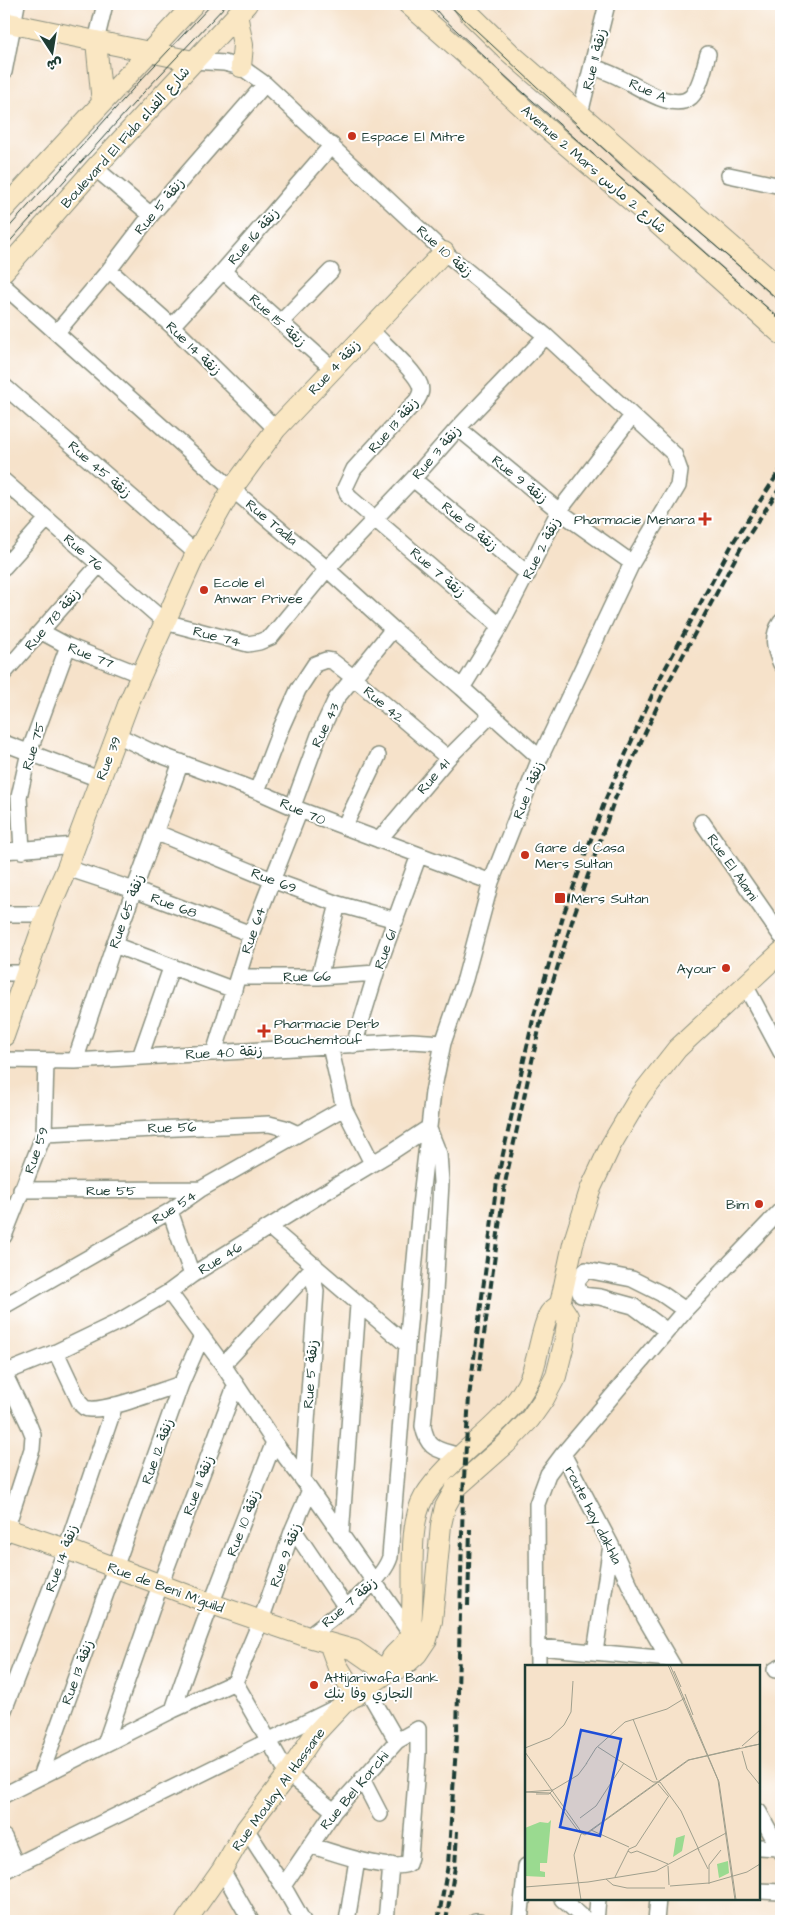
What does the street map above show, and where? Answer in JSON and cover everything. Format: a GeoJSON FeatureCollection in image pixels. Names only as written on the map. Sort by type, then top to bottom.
{"type":"FeatureCollection","features":[{"type":"Feature","properties":{"kind":"street"},"geometry":{"type":"LineString","coordinates":[[4,72],[9,23],[17,4]]}},
{"type":"Feature","properties":{"kind":"street"},"geometry":{"type":"LineString","coordinates":[[102,103],[96,41],[105,4]]}},
{"type":"Feature","properties":{"kind":"street"},"geometry":{"type":"LineString","coordinates":[[4,210],[194,4]]}},
{"type":"Feature","properties":{"kind":"street","name":"Avenue 2 Mars شارع 2 مارس"},"geometry":{"type":"LineString","coordinates":[[408,4],[531,115],[650,217],[781,334]]}},
{"type":"Feature","properties":{"kind":"street"},"geometry":{"type":"LineString","coordinates":[[463,4],[470,14],[510,53],[781,289]]}},
{"type":"Feature","properties":{"kind":"street","name":"Rue 11 زنقة"},"geometry":{"type":"LineString","coordinates":[[580,114],[607,4]]}},
{"type":"Feature","properties":{"kind":"street"},"geometry":{"type":"LineString","coordinates":[[241,67],[243,45],[242,9]]}},
{"type":"Feature","properties":{"kind":"street","name":"Boulevard El Fida شارع الفداء"},"geometry":{"type":"LineString","coordinates":[[4,271],[95,168],[242,9]]}},
{"type":"Feature","properties":{"kind":"street"},"geometry":{"type":"LineString","coordinates":[[9,23],[193,61]]}},
{"type":"Feature","properties":{"kind":"street","name":"Rue A"},"geometry":{"type":"LineString","coordinates":[[592,66],[667,101],[678,101],[690,98],[697,88],[708,54]]}},
{"type":"Feature","properties":{"kind":"street","name":"Rue 10 زنقة"},"geometry":{"type":"LineString","coordinates":[[193,61],[224,63],[241,67],[265,84],[444,252],[546,336],[674,454],[680,472]]}},
{"type":"Feature","properties":{"kind":"street","name":"Rue 5 زنقة"},"geometry":{"type":"LineString","coordinates":[[57,332],[151,215],[265,84]]}},
{"type":"Feature","properties":{"kind":"street","name":"Rue 16 زنقة"},"geometry":{"type":"LineString","coordinates":[[172,326],[223,271],[332,145]]}},
{"type":"Feature","properties":{"kind":"street"},"geometry":{"type":"LineString","coordinates":[[95,168],[151,215]]}},
{"type":"Feature","properties":{"kind":"street"},"geometry":{"type":"LineString","coordinates":[[729,175],[781,186]]}},
{"type":"Feature","properties":{"kind":"street","name":"Rue 4 زنقة"},"geometry":{"type":"LineString","coordinates":[[232,489],[276,429],[444,252]]}},
{"type":"Feature","properties":{"kind":"street","name":"Rue 14 زنقة"},"geometry":{"type":"LineString","coordinates":[[108,270],[172,326],[276,429]]}},
{"type":"Feature","properties":{"kind":"street","name":"Rue 15 زنقة"},"geometry":{"type":"LineString","coordinates":[[223,271],[333,369]]}},
{"type":"Feature","properties":{"kind":"street"},"geometry":{"type":"LineString","coordinates":[[282,322],[330,271]]}},
{"type":"Feature","properties":{"kind":"street","name":"Rue Tadla"},"geometry":{"type":"LineString","coordinates":[[4,286],[232,489],[327,569],[392,629],[462,688],[540,758]]}},
{"type":"Feature","properties":{"kind":"street","name":"Rue 13 زنقة"},"geometry":{"type":"LineString","coordinates":[[370,330],[412,373],[419,384],[421,392],[417,400],[354,469],[347,480],[345,488],[349,497],[376,518]]}},
{"type":"Feature","properties":{"kind":"street","name":"Rue 3 زنقة"},"geometry":{"type":"LineString","coordinates":[[327,569],[546,336]]}},
{"type":"Feature","properties":{"kind":"street","name":"Rue 45 زنقة"},"geometry":{"type":"LineString","coordinates":[[4,388],[196,553]]}},
{"type":"Feature","properties":{"kind":"street","name":"Rue 2 زنقة"},"geometry":{"type":"LineString","coordinates":[[462,688],[500,626],[559,511],[632,416]]}},
{"type":"Feature","properties":{"kind":"street","name":"Rue 9 زنقة"},"geometry":{"type":"LineString","coordinates":[[458,428],[559,511],[632,563]]}},
{"type":"Feature","properties":{"kind":"street","name":"Rue 1 زنقة"},"geometry":{"type":"LineString","coordinates":[[388,1563],[391,1550],[406,1345],[428,1128],[443,1043],[465,979],[492,882],[540,758],[632,563],[678,486],[680,472]]}},
{"type":"Feature","properties":{"kind":"street","name":"Rue 8 زنقة"},"geometry":{"type":"LineString","coordinates":[[413,479],[528,574]]}},
{"type":"Feature","properties":{"kind":"street","name":"Rue 76"},"geometry":{"type":"LineString","coordinates":[[4,481],[165,622]]}},
{"type":"Feature","properties":{"kind":"street","name":"Rue 39"},"geometry":{"type":"LineString","coordinates":[[4,1036],[47,914],[67,868],[99,779],[141,675],[196,553],[232,489]]}},
{"type":"Feature","properties":{"kind":"street","name":"Rue 7 زنقة"},"geometry":{"type":"LineString","coordinates":[[376,518],[500,626]]}},
{"type":"Feature","properties":{"kind":"street"},"geometry":{"type":"LineString","coordinates":[[5,562],[47,519]]}},
{"type":"Feature","properties":{"kind":"street","name":"Rue 78 زنقة"},"geometry":{"type":"LineString","coordinates":[[4,673],[99,565]]}},
{"type":"Feature","properties":{"kind":"street","name":"Rue 74"},"geometry":{"type":"LineString","coordinates":[[165,622],[248,644],[258,642],[271,637],[327,569]]}},
{"type":"Feature","properties":{"kind":"street"},"geometry":{"type":"LineString","coordinates":[[781,622],[774,638],[776,652],[781,664]]}},
{"type":"Feature","properties":{"kind":"street","name":"Rue 43"},"geometry":{"type":"LineString","coordinates":[[297,808],[319,735],[336,699],[392,629]]}},
{"type":"Feature","properties":{"kind":"street","name":"Rue 77"},"geometry":{"type":"LineString","coordinates":[[42,632],[68,646],[141,675]]}},
{"type":"Feature","properties":{"kind":"street","name":"Rue 75"},"geometry":{"type":"LineString","coordinates":[[22,851],[11,797],[68,646]]}},
{"type":"Feature","properties":{"kind":"street","name":"Rue 42"},"geometry":{"type":"LineString","coordinates":[[257,791],[295,697],[315,664],[326,660],[332,661],[354,678],[448,758]]}},
{"type":"Feature","properties":{"kind":"street","name":"Rue 41"},"geometry":{"type":"LineString","coordinates":[[378,840],[448,758],[491,715]]}},
{"type":"Feature","properties":{"kind":"street","name":"Rue 70"},"geometry":{"type":"LineString","coordinates":[[117,735],[344,827],[492,882]]}},
{"type":"Feature","properties":{"kind":"street"},"geometry":{"type":"LineString","coordinates":[[4,743],[99,779]]}},
{"type":"Feature","properties":{"kind":"street"},"geometry":{"type":"LineString","coordinates":[[344,827],[378,756]]}},
{"type":"Feature","properties":{"kind":"street","name":"Rue 65 زنقة"},"geometry":{"type":"LineString","coordinates":[[75,1061],[114,945],[181,762]]}},
{"type":"Feature","properties":{"kind":"street","name":"Rue 64"},"geometry":{"type":"LineString","coordinates":[[214,1053],[251,934],[297,808]]}},
{"type":"Feature","properties":{"kind":"street","name":"Rue El Alami"},"geometry":{"type":"LineString","coordinates":[[702,822],[781,936]]}},
{"type":"Feature","properties":{"kind":"street","name":"Rue 69"},"geometry":{"type":"LineString","coordinates":[[155,832],[272,880],[338,904],[396,920]]}},
{"type":"Feature","properties":{"kind":"street"},"geometry":{"type":"LineString","coordinates":[[4,851],[22,851],[74,845]]}},
{"type":"Feature","properties":{"kind":"street","name":"Rue 61"},"geometry":{"type":"LineString","coordinates":[[354,1045],[376,973],[420,855]]}},
{"type":"Feature","properties":{"kind":"street","name":"Rue 68"},"geometry":{"type":"LineString","coordinates":[[67,868],[134,890],[251,934]]}},
{"type":"Feature","properties":{"kind":"street"},"geometry":{"type":"LineString","coordinates":[[319,977],[338,904]]}},
{"type":"Feature","properties":{"kind":"street"},"geometry":{"type":"LineString","coordinates":[[4,914],[47,914]]}},
{"type":"Feature","properties":{"kind":"street","name":"Rue 66"},"geometry":{"type":"LineString","coordinates":[[114,945],[171,968],[236,984],[376,973]]}},
{"type":"Feature","properties":{"kind":"street"},"geometry":{"type":"LineString","coordinates":[[387,1673],[391,1657],[402,1648],[410,1633],[414,1536],[418,1509],[445,1468],[512,1406],[526,1386],[535,1364],[550,1312],[560,1304],[571,1281],[578,1224],[590,1190],[611,1144],[640,1096],[677,1049],[781,952]]}},
{"type":"Feature","properties":{"kind":"street"},"geometry":{"type":"LineString","coordinates":[[140,1057],[171,968]]}},
{"type":"Feature","properties":{"kind":"street"},"geometry":{"type":"LineString","coordinates":[[4,973],[26,973]]}},
{"type":"Feature","properties":{"kind":"street"},"geometry":{"type":"LineString","coordinates":[[745,985],[781,1052]]}},
{"type":"Feature","properties":{"kind":"street","name":"Rue 40 زنقة"},"geometry":{"type":"LineString","coordinates":[[4,1060],[75,1061],[412,1041],[443,1043]]}},
{"type":"Feature","properties":{"kind":"street"},"geometry":{"type":"LineString","coordinates":[[330,1046],[344,1108],[372,1163]]}},
{"type":"Feature","properties":{"kind":"street","name":"Rue 59"},"geometry":{"type":"LineString","coordinates":[[4,1236],[44,1134],[46,1061]]}},
{"type":"Feature","properties":{"kind":"street","name":"Rue 54"},"geometry":{"type":"LineString","coordinates":[[4,1306],[170,1211],[201,1189],[344,1108]]}},
{"type":"Feature","properties":{"kind":"street","name":"Rue 56"},"geometry":{"type":"LineString","coordinates":[[44,1134],[269,1124],[298,1134]]}},
{"type":"Feature","properties":{"kind":"street"},"geometry":{"type":"LineString","coordinates":[[428,1128],[439,1154],[441,1182],[434,1311],[423,1426],[426,1438],[434,1448],[459,1456]]}},
{"type":"Feature","properties":{"kind":"street","name":"Rue 46"},"geometry":{"type":"LineString","coordinates":[[4,1373],[56,1352],[118,1322],[169,1292],[192,1275],[428,1128]]}},
{"type":"Feature","properties":{"kind":"street","name":"Rue 55"},"geometry":{"type":"LineString","coordinates":[[21,1190],[201,1189]]}},
{"type":"Feature","properties":{"kind":"street","name":"route hay dakhla"},"geometry":{"type":"LineString","coordinates":[[670,1664],[563,1454],[667,1330],[781,1210]]}},
{"type":"Feature","properties":{"kind":"street"},"geometry":{"type":"LineString","coordinates":[[170,1211],[192,1275]]}},
{"type":"Feature","properties":{"kind":"street"},"geometry":{"type":"LineString","coordinates":[[269,1227],[313,1267],[406,1345]]}},
{"type":"Feature","properties":{"kind":"street"},"geometry":{"type":"LineString","coordinates":[[223,1365],[313,1267]]}},
{"type":"Feature","properties":{"kind":"street","name":"Rue 5 زنقة"},"geometry":{"type":"LineString","coordinates":[[306,1485],[316,1291],[313,1267]]}},
{"type":"Feature","properties":{"kind":"street"},"geometry":{"type":"LineString","coordinates":[[571,1281],[586,1270],[632,1278],[662,1294],[685,1310]]}},
{"type":"Feature","properties":{"kind":"street"},"geometry":{"type":"LineString","coordinates":[[571,1281],[581,1295],[600,1297],[633,1306],[667,1330]]}},
{"type":"Feature","properties":{"kind":"street"},"geometry":{"type":"LineString","coordinates":[[169,1292],[223,1365],[274,1442],[410,1633]]}},
{"type":"Feature","properties":{"kind":"street"},"geometry":{"type":"LineString","coordinates":[[387,1673],[403,1667],[417,1654],[427,1639],[432,1621],[441,1525],[448,1501],[455,1490],[506,1444],[530,1419],[544,1399],[556,1376],[564,1344],[568,1316],[560,1304]]}},
{"type":"Feature","properties":{"kind":"street"},"geometry":{"type":"LineString","coordinates":[[341,1536],[358,1305]]}},
{"type":"Feature","properties":{"kind":"street","name":"Rue 12 زنقة"},"geometry":{"type":"LineString","coordinates":[[114,1568],[181,1384],[202,1336]]}},
{"type":"Feature","properties":{"kind":"street"},"geometry":{"type":"LineString","coordinates":[[56,1352],[80,1403],[86,1408],[96,1409],[114,1405],[181,1384]]}},
{"type":"Feature","properties":{"kind":"street"},"geometry":{"type":"LineString","coordinates":[[4,1373],[33,1434],[32,1449],[5,1531]]}},
{"type":"Feature","properties":{"kind":"street","name":"Rue 11 زنقة"},"geometry":{"type":"LineString","coordinates":[[160,1585],[236,1384]]}},
{"type":"Feature","properties":{"kind":"street","name":"Rue 14 زنقة"},"geometry":{"type":"LineString","coordinates":[[4,1710],[66,1549],[114,1405]]}},
{"type":"Feature","properties":{"kind":"street","name":"Rue 10 زنقة"},"geometry":{"type":"LineString","coordinates":[[212,1604],[274,1442]]}},
{"type":"Feature","properties":{"kind":"street"},"geometry":{"type":"LineString","coordinates":[[538,1665],[537,1504],[548,1474],[563,1454]]}},
{"type":"Feature","properties":{"kind":"street","name":"Rue 9 زنقة"},"geometry":{"type":"LineString","coordinates":[[261,1620],[293,1529],[306,1485]]}},
{"type":"Feature","properties":{"kind":"street"},"geometry":{"type":"LineString","coordinates":[[293,1529],[345,1606]]}},
{"type":"Feature","properties":{"kind":"street","name":"Rue de Beni M'guild"},"geometry":{"type":"LineString","coordinates":[[5,1531],[66,1549],[212,1604],[308,1637],[354,1650],[387,1673]]}},
{"type":"Feature","properties":{"kind":"street"},"geometry":{"type":"LineString","coordinates":[[595,1652],[611,1545]]}},
{"type":"Feature","properties":{"kind":"street","name":"Rue 7 زنقة"},"geometry":{"type":"LineString","coordinates":[[308,1637],[375,1583],[388,1563]]}},
{"type":"Feature","properties":{"kind":"street","name":"Rue 13 زنقة"},"geometry":{"type":"LineString","coordinates":[[40,1777],[114,1568]]}},
{"type":"Feature","properties":{"kind":"street"},"geometry":{"type":"LineString","coordinates":[[105,1744],[160,1585]]}},
{"type":"Feature","properties":{"kind":"street"},"geometry":{"type":"LineString","coordinates":[[172,1710],[194,1646],[212,1604]]}},
{"type":"Feature","properties":{"kind":"street"},"geometry":{"type":"LineString","coordinates":[[4,1795],[172,1710],[235,1682],[261,1620]]}},
{"type":"Feature","properties":{"kind":"street"},"geometry":{"type":"LineString","coordinates":[[329,1643],[337,1665],[355,1696],[397,1741]]}},
{"type":"Feature","properties":{"kind":"street"},"geometry":{"type":"LineString","coordinates":[[539,1647],[595,1652],[616,1660],[670,1664]]}},
{"type":"Feature","properties":{"kind":"street","name":"Rue Moulay Al Hassane"},"geometry":{"type":"LineString","coordinates":[[191,1918],[246,1829],[314,1736],[355,1696],[387,1673]]}},
{"type":"Feature","properties":{"kind":"street"},"geometry":{"type":"LineString","coordinates":[[235,1682],[288,1774],[334,1811]]}},
{"type":"Feature","properties":{"kind":"street"},"geometry":{"type":"LineString","coordinates":[[4,1837],[10,1868],[270,1741],[355,1696]]}},
{"type":"Feature","properties":{"kind":"street","name":"Rue Bel Korchi"},"geometry":{"type":"LineString","coordinates":[[283,1886],[334,1811],[362,1778],[397,1741],[418,1729],[418,1754],[410,1858],[408,1864],[391,1865]]}},
{"type":"Feature","properties":{"kind":"street"},"geometry":{"type":"LineString","coordinates":[[362,1778],[380,1814]]}},
{"type":"Feature","properties":{"kind":"street"},"geometry":{"type":"LineString","coordinates":[[760,1814],[780,1850]]}},
{"type":"Feature","properties":{"kind":"street"},"geometry":{"type":"LineString","coordinates":[[246,1829],[303,1921]]}},
{"type":"Feature","properties":{"kind":"street"},"geometry":{"type":"LineString","coordinates":[[310,1845],[357,1860],[391,1865],[386,1921]]}},
{"type":"Feature","properties":{"kind":"street"},"geometry":{"type":"LineString","coordinates":[[760,1847],[780,1850]]}},
{"type":"Feature","properties":{"kind":"street"},"geometry":{"type":"LineString","coordinates":[[347,1921],[357,1860]]}},
{"type":"Feature","properties":{"kind":"street"},"geometry":{"type":"LineString","coordinates":[[222,1870],[251,1921]]}},
{"type":"Feature","properties":{"kind":"street"},"geometry":{"type":"LineString","coordinates":[[520,1921],[525,1875]]}},
{"type":"Feature","properties":{"kind":"street"},"geometry":{"type":"LineString","coordinates":[[760,1891],[781,1892]]}},
{"type":"Feature","properties":{"kind":"street"},"geometry":{"type":"LineString","coordinates":[[596,1921],[598,1900]]}},
{"type":"Feature","properties":{"kind":"street"},"geometry":{"type":"LineString","coordinates":[[656,1921],[658,1900]]}},
{"type":"Feature","properties":{"kind":"street"},"geometry":{"type":"LineString","coordinates":[[567,1909],[587,1921]]}},
{"type":"Feature","properties":{"kind":"tram line"},"geometry":{"type":"LineString","coordinates":[[4,233],[140,81],[212,4]]}},
{"type":"Feature","properties":{"kind":"tram line"},"geometry":{"type":"LineString","coordinates":[[4,248],[143,93],[227,4]]}},
{"type":"Feature","properties":{"kind":"tram line"},"geometry":{"type":"LineString","coordinates":[[431,4],[442,17],[516,86],[781,320]]}},
{"type":"Feature","properties":{"kind":"tram line"},"geometry":{"type":"LineString","coordinates":[[448,4],[622,166],[781,302]]}},
{"type":"Feature","properties":{"kind":"railway"},"geometry":{"type":"LineString","coordinates":[[438,1921],[448,1865],[457,1732],[463,1495],[469,1397],[497,1181],[534,1015],[564,913],[606,798],[658,682],[734,541],[781,469]]}},
{"type":"Feature","properties":{"kind":"railway"},"geometry":{"type":"LineString","coordinates":[[479,1371],[505,1183],[542,1016],[574,915],[614,801],[667,685],[743,544],[781,486]]}},
{"type":"Feature","properties":{"kind":"railway"},"geometry":{"type":"LineString","coordinates":[[468,1606],[470,1529]]}},
{"type":"Feature","properties":{"kind":"railway"},"geometry":{"type":"LineString","coordinates":[[446,1921],[455,1867],[457,1831]]}},
{"type":"Feature","properties":{"kind":"place","name":"Espace El Mitre"},"geometry":{"type":"Point","coordinates":[352,136]}},
{"type":"Feature","properties":{"kind":"place","name":"Pharmacie Menara"},"geometry":{"type":"Point","coordinates":[705,519]}},
{"type":"Feature","properties":{"kind":"place","name":"Ecole el Anwar Privee"},"geometry":{"type":"Point","coordinates":[204,590]}},
{"type":"Feature","properties":{"kind":"place","name":"Gare de Casa Mers Sultan"},"geometry":{"type":"Point","coordinates":[525,855]}},
{"type":"Feature","properties":{"kind":"place","name":"Mers Sultan"},"geometry":{"type":"Point","coordinates":[560,898]}},
{"type":"Feature","properties":{"kind":"place","name":"Ayour"},"geometry":{"type":"Point","coordinates":[726,968]}},
{"type":"Feature","properties":{"kind":"place","name":"Pharmacie Derb Bouchemtouf"},"geometry":{"type":"Point","coordinates":[264,1031]}},
{"type":"Feature","properties":{"kind":"place","name":"Bim"},"geometry":{"type":"Point","coordinates":[759,1204]}},
{"type":"Feature","properties":{"kind":"place","name":"Attijariwafa Bank التجاري وفا بنك"},"geometry":{"type":"Point","coordinates":[314,1685]}}]}
